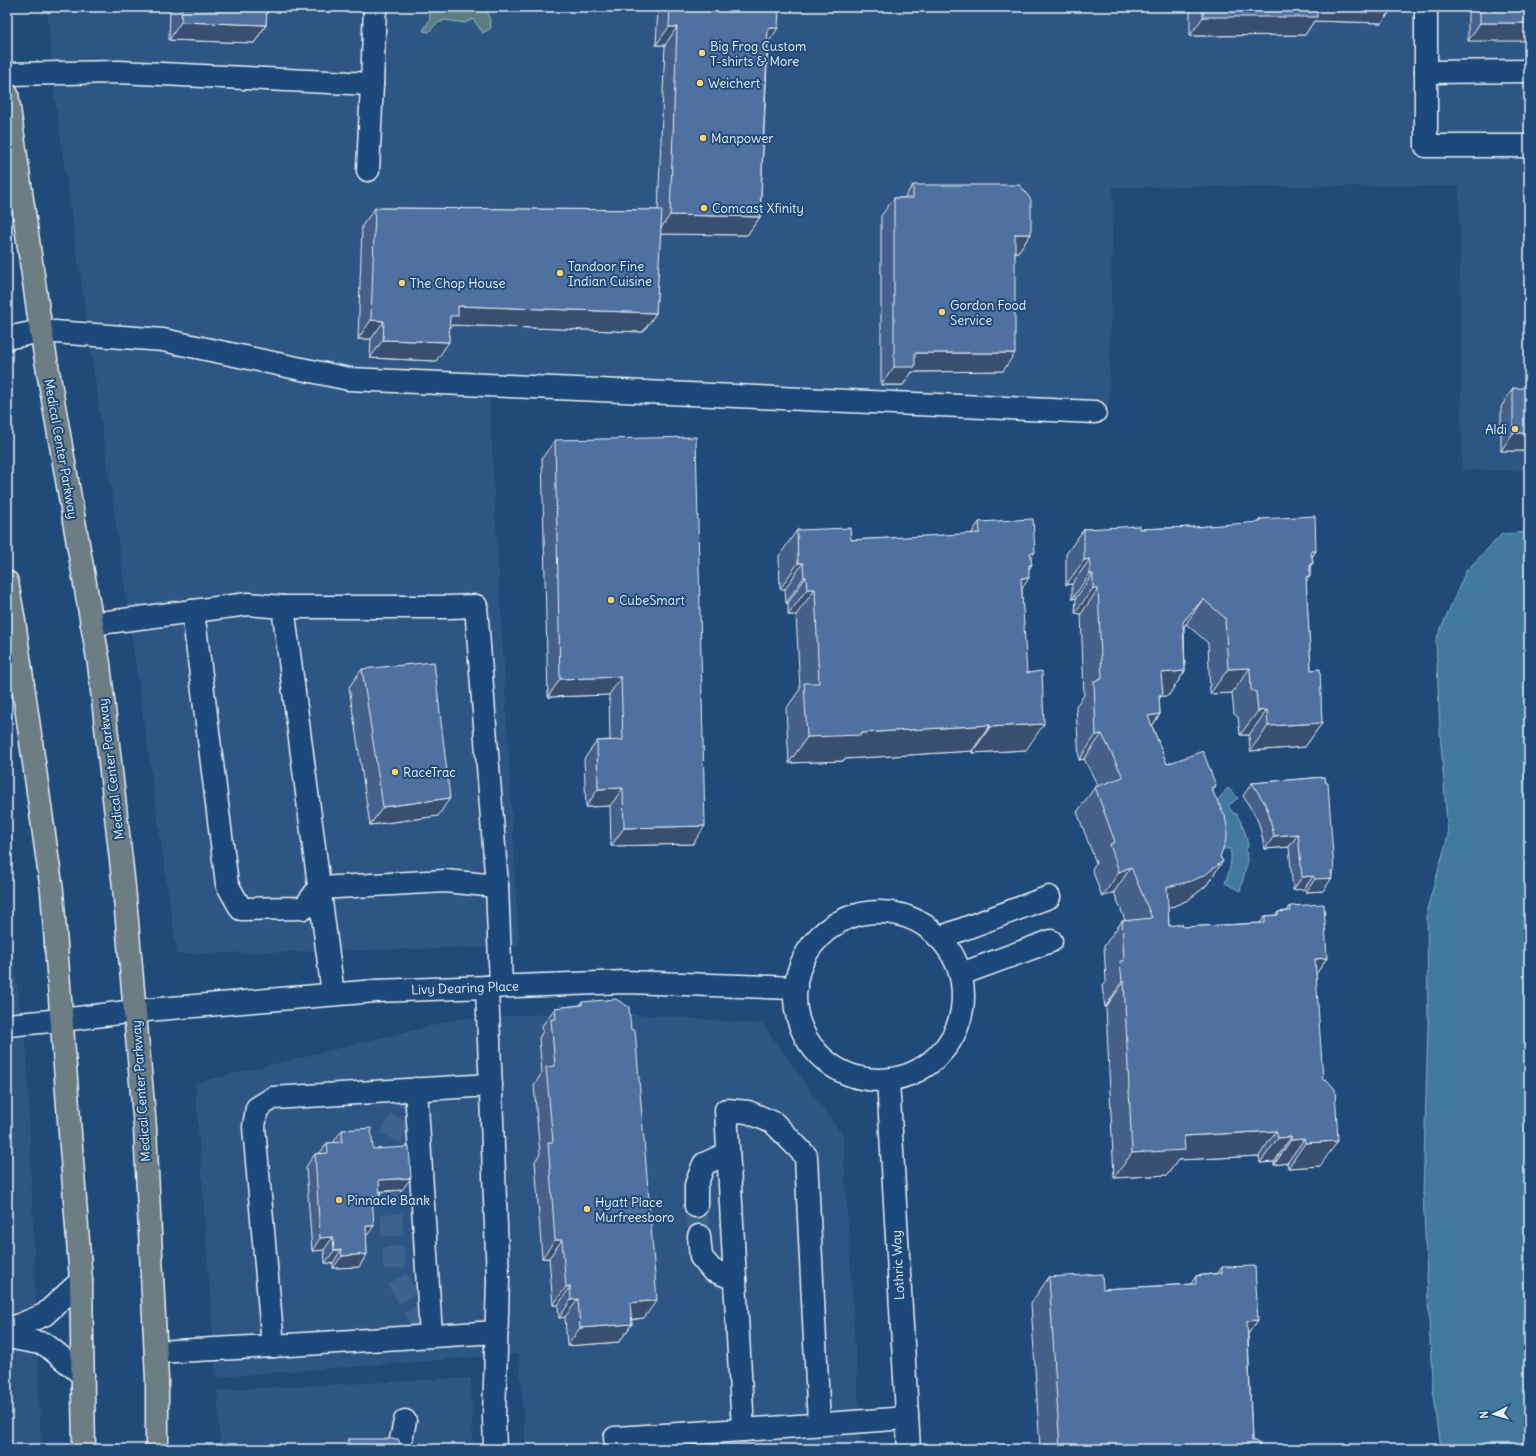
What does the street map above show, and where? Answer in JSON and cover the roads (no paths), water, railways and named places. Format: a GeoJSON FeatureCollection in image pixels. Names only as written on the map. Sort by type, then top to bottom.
{"type":"FeatureCollection","features":[{"type":"Feature","properties":{"kind":"main road","name":"Medical Center Parkway"},"geometry":{"type":"LineString","coordinates":[[7,94],[41,331],[99,664],[123,879],[145,1128],[156,1352],[157,1449]]}},
{"type":"Feature","properties":{"kind":"main road"},"geometry":{"type":"LineString","coordinates":[[7,582],[14,621],[52,891],[81,1281],[84,1449]]}},
{"type":"Feature","properties":{"kind":"street"},"geometry":{"type":"LineString","coordinates":[[368,170],[375,7]]}},
{"type":"Feature","properties":{"kind":"street"},"geometry":{"type":"LineString","coordinates":[[1426,7],[1426,146],[1529,146]]}},
{"type":"Feature","properties":{"kind":"street"},"geometry":{"type":"LineString","coordinates":[[1426,72],[1529,71]]}},
{"type":"Feature","properties":{"kind":"street"},"geometry":{"type":"LineString","coordinates":[[7,74],[119,72],[372,84]]}},
{"type":"Feature","properties":{"kind":"street"},"geometry":{"type":"LineString","coordinates":[[7,338],[41,331],[164,340],[348,379],[1095,412]]}},
{"type":"Feature","properties":{"kind":"street"},"geometry":{"type":"LineString","coordinates":[[92,624],[248,604],[283,607],[476,606],[497,886],[491,1084],[498,1280],[494,1417],[495,1449]]}},
{"type":"Feature","properties":{"kind":"street"},"geometry":{"type":"LineString","coordinates":[[283,607],[332,994]]}},
{"type":"Feature","properties":{"kind":"street"},"geometry":{"type":"LineString","coordinates":[[193,611],[226,884],[241,909],[304,908],[319,888],[445,881],[497,886]]}},
{"type":"Feature","properties":{"kind":"street"},"geometry":{"type":"LineString","coordinates":[[939,938],[1049,897]]}},
{"type":"Feature","properties":{"kind":"street"},"geometry":{"type":"LineString","coordinates":[[870,912],[900,914],[927,926],[939,938],[947,947],[961,974],[963,1002],[956,1030],[940,1055],[916,1072],[888,1080],[861,1079],[837,1070],[816,1053],[802,1030],[795,1005],[796,978],[806,953],[823,933],[845,919],[870,912]]}},
{"type":"Feature","properties":{"kind":"street"},"geometry":{"type":"LineString","coordinates":[[961,974],[1051,941]]}},
{"type":"Feature","properties":{"kind":"street","name":"Livy Dearing Place"},"geometry":{"type":"LineString","coordinates":[[62,1020],[135,1011],[376,991],[626,982],[796,988]]}},
{"type":"Feature","properties":{"kind":"street"},"geometry":{"type":"LineString","coordinates":[[7,1025],[62,1020]]}},
{"type":"Feature","properties":{"kind":"street","name":"Lothric Way"},"geometry":{"type":"LineString","coordinates":[[888,1080],[909,1449]]}},
{"type":"Feature","properties":{"kind":"street"},"geometry":{"type":"LineString","coordinates":[[273,1346],[254,1127],[257,1108],[273,1098],[491,1084]]}},
{"type":"Feature","properties":{"kind":"street"},"geometry":{"type":"LineString","coordinates":[[416,1089],[431,1336]]}},
{"type":"Feature","properties":{"kind":"street"},"geometry":{"type":"LineString","coordinates":[[743,1430],[726,1110],[748,1112],[774,1123],[806,1156],[819,1424]]}},
{"type":"Feature","properties":{"kind":"street"},"geometry":{"type":"LineString","coordinates":[[696,1206],[696,1185],[704,1164],[728,1153]]}},
{"type":"Feature","properties":{"kind":"street"},"geometry":{"type":"LineString","coordinates":[[699,1236],[701,1258],[712,1270],[735,1279]]}},
{"type":"Feature","properties":{"kind":"street"},"geometry":{"type":"LineString","coordinates":[[7,1330],[44,1315],[81,1281]]}},
{"type":"Feature","properties":{"kind":"street"},"geometry":{"type":"LineString","coordinates":[[156,1352],[496,1332]]}},
{"type":"Feature","properties":{"kind":"street"},"geometry":{"type":"LineString","coordinates":[[7,1337],[45,1344],[83,1375]]}},
{"type":"Feature","properties":{"kind":"street"},"geometry":{"type":"LineString","coordinates":[[615,1438],[907,1418]]}},
{"type":"Feature","properties":{"kind":"street"},"geometry":{"type":"LineString","coordinates":[[400,1449],[405,1421]]}},
{"type":"Feature","properties":{"kind":"tunnel"},"geometry":{"type":"LineString","coordinates":[[416,1089],[387,1145],[395,1276],[431,1336]]}},
{"type":"Feature","properties":{"kind":"tunnel"},"geometry":{"type":"LineString","coordinates":[[696,1206],[699,1236]]}},
{"type":"Feature","properties":{"kind":"place","name":"Big Frog Custom T-shirts & More"},"geometry":{"type":"Point","coordinates":[702,53]}},
{"type":"Feature","properties":{"kind":"place","name":"Weichert"},"geometry":{"type":"Point","coordinates":[700,83]}},
{"type":"Feature","properties":{"kind":"place","name":"Manpower"},"geometry":{"type":"Point","coordinates":[703,138]}},
{"type":"Feature","properties":{"kind":"place","name":"Comcast Xfinity"},"geometry":{"type":"Point","coordinates":[704,208]}},
{"type":"Feature","properties":{"kind":"place","name":"Tandoor Fine Indian Cuisine"},"geometry":{"type":"Point","coordinates":[560,273]}},
{"type":"Feature","properties":{"kind":"place","name":"The Chop House"},"geometry":{"type":"Point","coordinates":[402,283]}},
{"type":"Feature","properties":{"kind":"place","name":"Gordon Food Service"},"geometry":{"type":"Point","coordinates":[942,312]}},
{"type":"Feature","properties":{"kind":"place","name":"Aldi"},"geometry":{"type":"Point","coordinates":[1515,429]}},
{"type":"Feature","properties":{"kind":"place","name":"CubeSmart"},"geometry":{"type":"Point","coordinates":[611,600]}},
{"type":"Feature","properties":{"kind":"place","name":"RaceTrac"},"geometry":{"type":"Point","coordinates":[395,772]}},
{"type":"Feature","properties":{"kind":"place","name":"Pinnacle Bank"},"geometry":{"type":"Point","coordinates":[339,1200]}},
{"type":"Feature","properties":{"kind":"place","name":"Hyatt Place Murfreesboro"},"geometry":{"type":"Point","coordinates":[587,1209]}}]}
